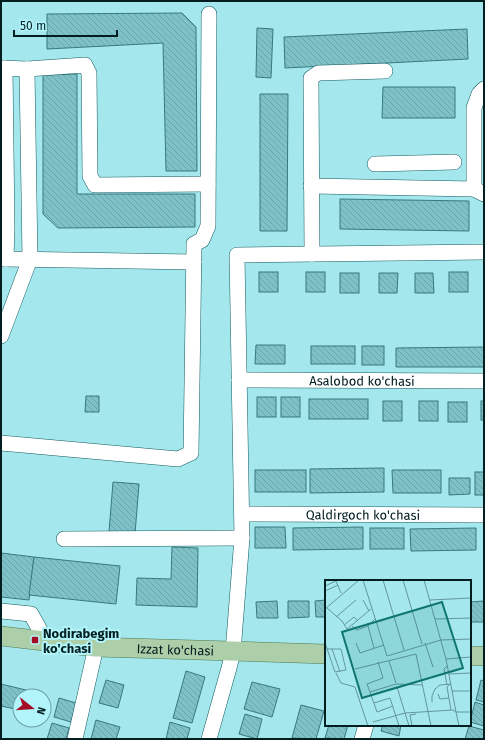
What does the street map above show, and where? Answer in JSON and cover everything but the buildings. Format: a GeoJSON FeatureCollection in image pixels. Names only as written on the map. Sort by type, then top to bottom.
{"type":"FeatureCollection","features":[{"type":"Feature","properties":{"kind":"main road","name":"Izzat ko'chasi"},"geometry":{"type":"LineString","coordinates":[[1,636],[96,647],[325,654]]}},
{"type":"Feature","properties":{"kind":"main road"},"geometry":{"type":"LineString","coordinates":[[471,656],[484,656]]}},
{"type":"Feature","properties":{"kind":"street"},"geometry":{"type":"LineString","coordinates":[[1,442],[178,459],[191,454],[194,244],[202,240],[208,226],[209,14]]}},
{"type":"Feature","properties":{"kind":"street"},"geometry":{"type":"LineString","coordinates":[[194,262],[3,259],[7,228],[3,68],[27,70],[85,65],[89,73],[90,176],[95,185],[208,184]]}},
{"type":"Feature","properties":{"kind":"street"},"geometry":{"type":"LineString","coordinates":[[1,336],[30,259],[27,70]]}},
{"type":"Feature","properties":{"kind":"street"},"geometry":{"type":"LineString","coordinates":[[312,254],[311,78],[318,73],[385,71]]}},
{"type":"Feature","properties":{"kind":"street"},"geometry":{"type":"LineString","coordinates":[[311,186],[479,191],[474,108],[479,94],[484,89]]}},
{"type":"Feature","properties":{"kind":"street"},"geometry":{"type":"LineString","coordinates":[[375,164],[454,162]]}},
{"type":"Feature","properties":{"kind":"street"},"geometry":{"type":"LineString","coordinates":[[405,188],[406,164]]}},
{"type":"Feature","properties":{"kind":"street"},"geometry":{"type":"LineString","coordinates":[[209,739],[232,652],[242,538],[237,255],[484,252]]}},
{"type":"Feature","properties":{"kind":"street","name":"Asalobod ko'chasi"},"geometry":{"type":"LineString","coordinates":[[239,380],[484,381]]}},
{"type":"Feature","properties":{"kind":"street","name":"Qaldirgoch ko'chasi"},"geometry":{"type":"LineString","coordinates":[[242,514],[484,515]]}},
{"type":"Feature","properties":{"kind":"street"},"geometry":{"type":"LineString","coordinates":[[64,539],[242,538]]}},
{"type":"Feature","properties":{"kind":"street"},"geometry":{"type":"LineString","coordinates":[[1,611],[31,614],[46,641]]}},
{"type":"Feature","properties":{"kind":"street"},"geometry":{"type":"LineString","coordinates":[[75,739],[96,647]]}},
{"type":"Feature","properties":{"kind":"street"},"geometry":{"type":"LineString","coordinates":[[362,739],[366,726]]}},
{"type":"Feature","properties":{"kind":"place","name":"Nodirabegim ko'chasi"},"geometry":{"type":"Point","coordinates":[35,640]}}]}
